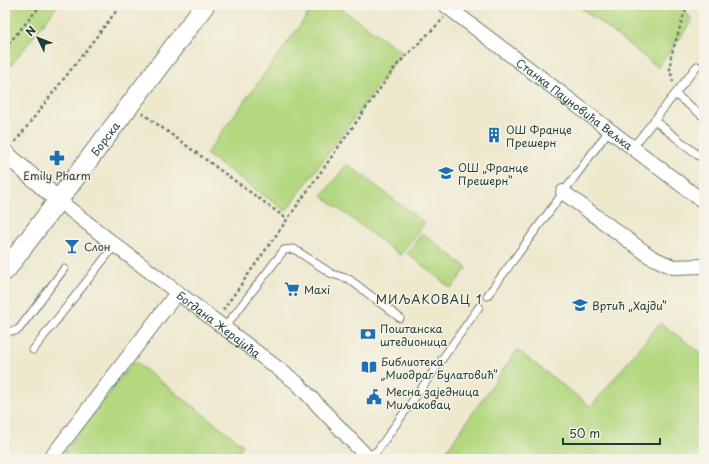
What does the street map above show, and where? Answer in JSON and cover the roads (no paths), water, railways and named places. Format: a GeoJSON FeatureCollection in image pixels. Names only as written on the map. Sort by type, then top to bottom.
{"type":"FeatureCollection","features":[{"type":"Feature","properties":{"kind":"main road","name":"Борска"},"geometry":{"type":"LineString","coordinates":[[5,271],[205,5]]}},
{"type":"Feature","properties":{"kind":"street","name":"Станка Пауновића Вељка"},"geometry":{"type":"LineString","coordinates":[[449,8],[704,202]]}},
{"type":"Feature","properties":{"kind":"street"},"geometry":{"type":"LineString","coordinates":[[6,154],[58,200]]}},
{"type":"Feature","properties":{"kind":"street"},"geometry":{"type":"LineString","coordinates":[[563,192],[651,258],[673,267],[704,266]]}},
{"type":"Feature","properties":{"kind":"street","name":"Богдана Жерајића"},"geometry":{"type":"LineString","coordinates":[[58,200],[177,293],[297,383],[368,458]]}},
{"type":"Feature","properties":{"kind":"street"},"geometry":{"type":"LineString","coordinates":[[50,459],[177,293]]}},
{"type":"Feature","properties":{"kind":"lane"},"geometry":{"type":"LineString","coordinates":[[633,147],[696,66]]}},
{"type":"Feature","properties":{"kind":"lane"},"geometry":{"type":"LineString","coordinates":[[675,94],[704,117]]}},
{"type":"Feature","properties":{"kind":"lane"},"geometry":{"type":"LineString","coordinates":[[654,120],[704,160]]}},
{"type":"Feature","properties":{"kind":"lane"},"geometry":{"type":"LineString","coordinates":[[487,296],[610,129]]}},
{"type":"Feature","properties":{"kind":"lane"},"geometry":{"type":"LineString","coordinates":[[33,350],[115,245]]}},
{"type":"Feature","properties":{"kind":"lane"},"geometry":{"type":"LineString","coordinates":[[220,324],[284,250],[294,249],[332,274],[349,280],[400,318]]}},
{"type":"Feature","properties":{"kind":"lane"},"geometry":{"type":"LineString","coordinates":[[5,330],[15,331],[19,329],[64,269]]}},
{"type":"Feature","properties":{"kind":"lane"},"geometry":{"type":"LineString","coordinates":[[368,458],[377,451],[479,307]]}},
{"type":"Feature","properties":{"kind":"place","name":"ОШ Франце Прешерн"},"geometry":{"type":"Point","coordinates":[494,135]}},
{"type":"Feature","properties":{"kind":"place","name":"Emily Pharm"},"geometry":{"type":"Point","coordinates":[57,158]}},
{"type":"Feature","properties":{"kind":"place","name":"ОШ „Франце Прешерн”"},"geometry":{"type":"Point","coordinates":[446,173]}},
{"type":"Feature","properties":{"kind":"place","name":"Слон"},"geometry":{"type":"Point","coordinates":[72,246]}},
{"type":"Feature","properties":{"kind":"place","name":"Maxi"},"geometry":{"type":"Point","coordinates":[292,289]}},
{"type":"Feature","properties":{"kind":"place","name":"Вртић „Хајди”"},"geometry":{"type":"Point","coordinates":[580,305]}},
{"type":"Feature","properties":{"kind":"place","name":"Поштанска штедионица"},"geometry":{"type":"Point","coordinates":[368,334]}},
{"type":"Feature","properties":{"kind":"place","name":"Библиотека „Миодраг Булатовић”"},"geometry":{"type":"Point","coordinates":[369,367]}},
{"type":"Feature","properties":{"kind":"place","name":"Месна заједница Миљаковац"},"geometry":{"type":"Point","coordinates":[374,397]}},
{"type":"Feature","properties":{"kind":"district","name":"МИЉАКОВАЦ 1"},"geometry":{"type":"Point","coordinates":[429,299]}}]}
